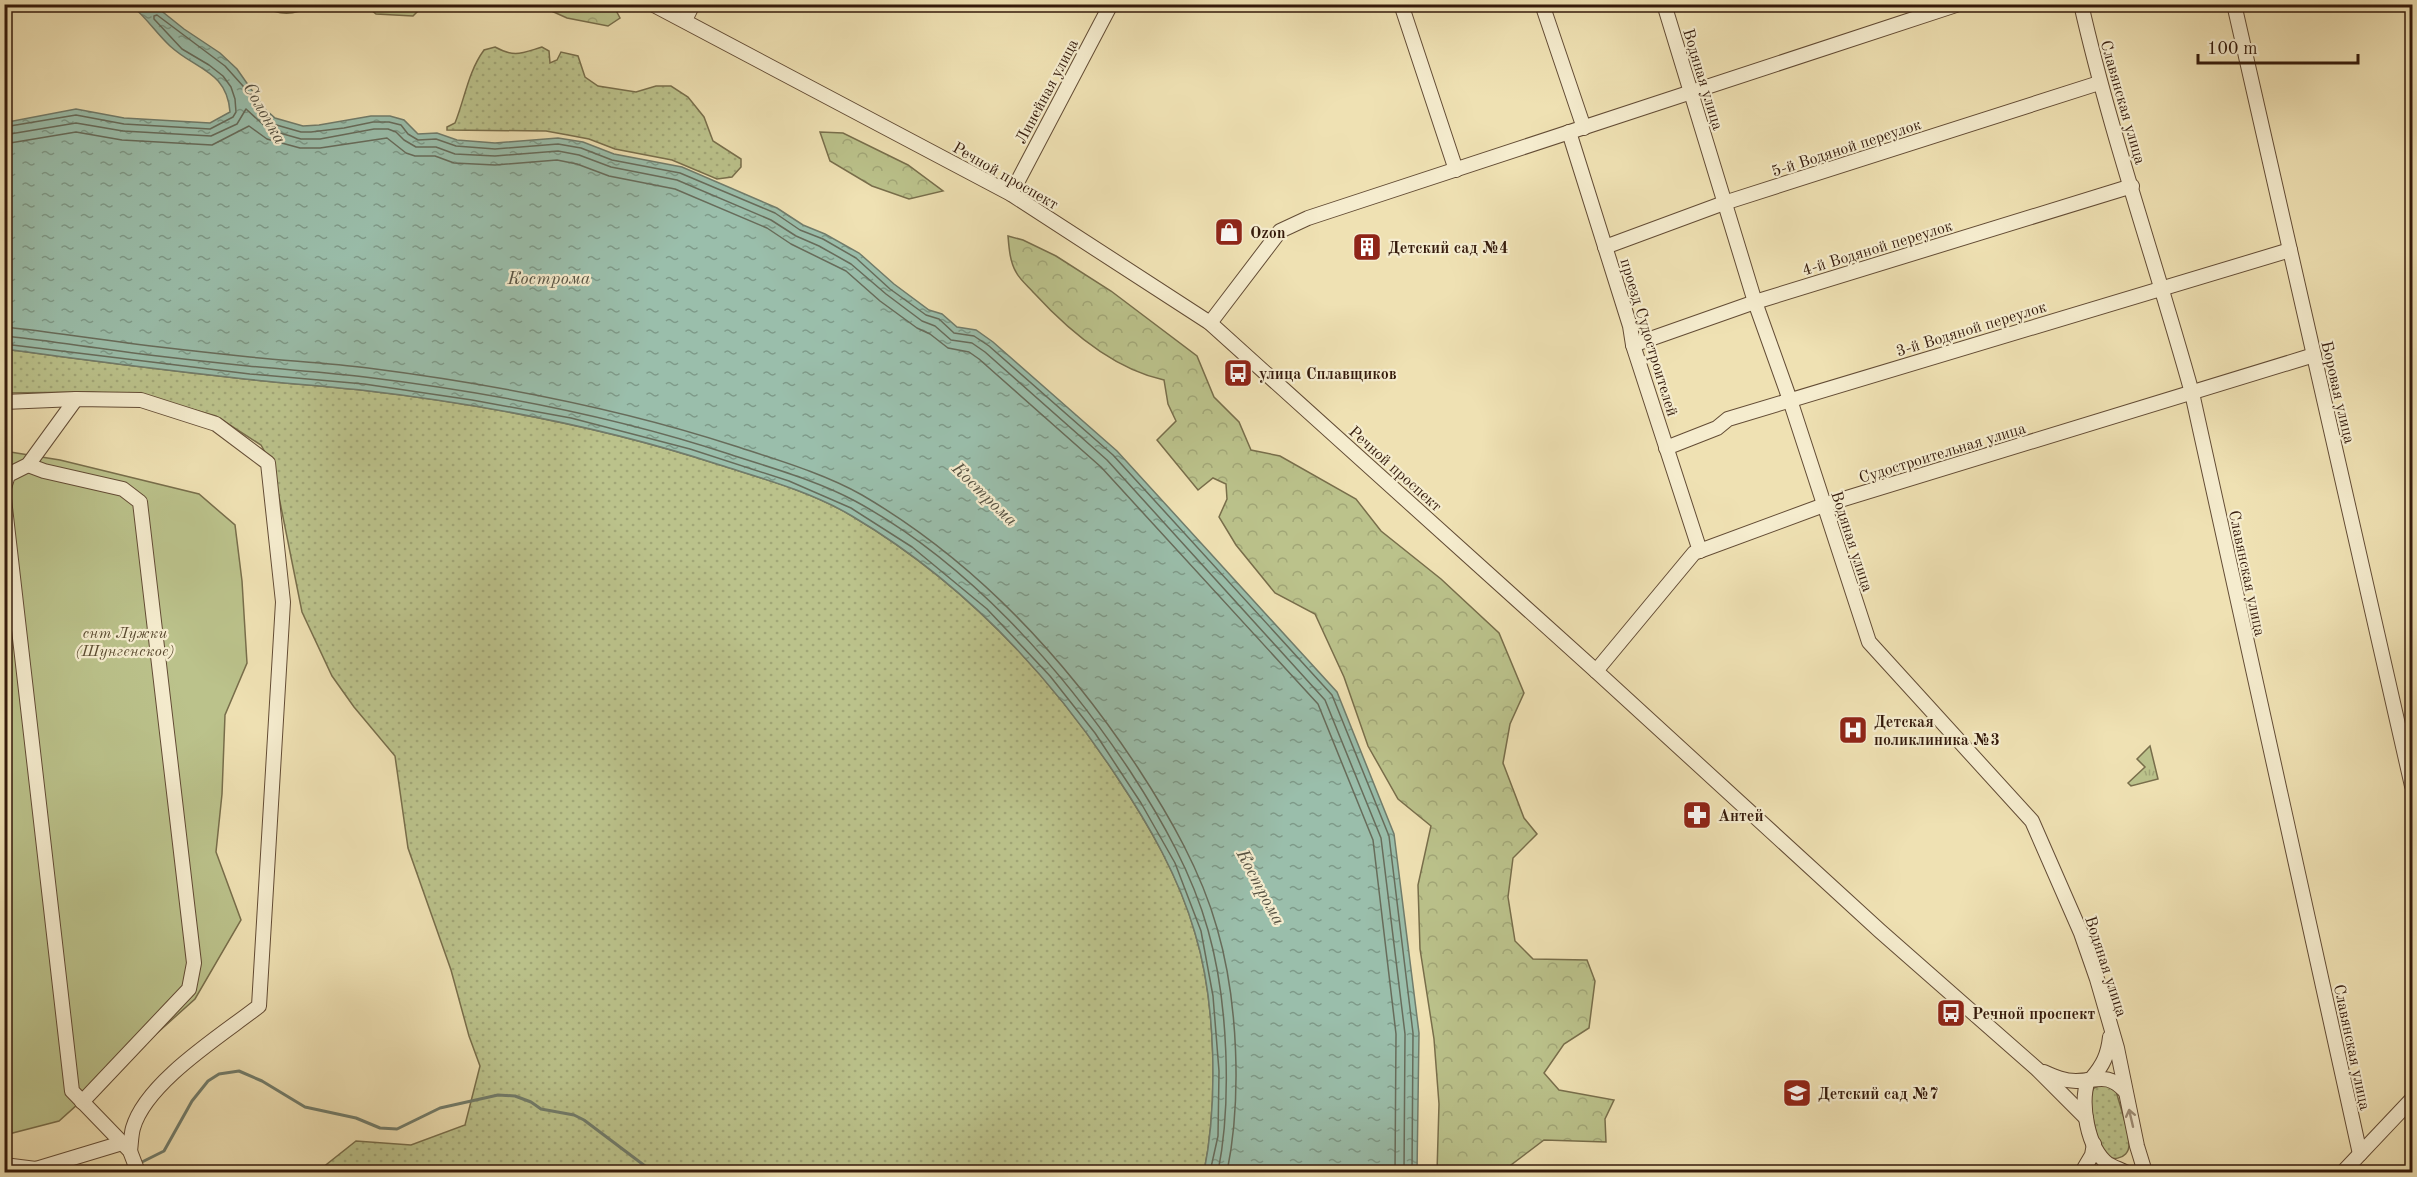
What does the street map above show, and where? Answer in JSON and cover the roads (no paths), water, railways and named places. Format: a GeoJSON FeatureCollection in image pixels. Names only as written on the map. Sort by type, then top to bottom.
{"type":"FeatureCollection","features":[{"type":"Feature","properties":{"kind":"street","name":"Речной проспект"},"geometry":{"type":"LineString","coordinates":[[652,4],[1011,194],[1210,323],[1880,931],[2037,1069],[2086,1118]]}},
{"type":"Feature","properties":{"kind":"street"},"geometry":{"type":"LineString","coordinates":[[685,20],[693,4]]}},
{"type":"Feature","properties":{"kind":"street","name":"Линейная улица"},"geometry":{"type":"LineString","coordinates":[[1011,194],[1111,4]]}},
{"type":"Feature","properties":{"kind":"street"},"geometry":{"type":"LineString","coordinates":[[1401,4],[1456,170]]}},
{"type":"Feature","properties":{"kind":"street"},"geometry":{"type":"LineString","coordinates":[[1542,4],[1584,128]]}},
{"type":"Feature","properties":{"kind":"street","name":"Водяная улица"},"geometry":{"type":"LineString","coordinates":[[1664,4],[1755,302],[1790,400],[1869,642],[2032,821],[2081,933],[2097,979],[2116,1048],[2145,1173]]}},
{"type":"Feature","properties":{"kind":"street"},"geometry":{"type":"LineString","coordinates":[[1210,323],[1280,231],[1308,218],[1959,4]]}},
{"type":"Feature","properties":{"kind":"street","name":"Славянская улица"},"geometry":{"type":"LineString","coordinates":[[2081,4],[2099,83],[2163,288],[2192,393],[2360,1154]]}},
{"type":"Feature","properties":{"kind":"street","name":"Боровая улица"},"geometry":{"type":"LineString","coordinates":[[2234,4],[2412,786]]}},
{"type":"Feature","properties":{"kind":"street","name":"5-й Водяной переулок"},"geometry":{"type":"LineString","coordinates":[[1605,247],[1724,203],[2099,83]]}},
{"type":"Feature","properties":{"kind":"street","name":"проезд Судостроителей"},"geometry":{"type":"LineString","coordinates":[[1569,132],[1630,326],[1633,345],[1700,551]]}},
{"type":"Feature","properties":{"kind":"street","name":"4-й Водяной переулок"},"geometry":{"type":"LineString","coordinates":[[1633,345],[1755,302],[2132,186]]}},
{"type":"Feature","properties":{"kind":"street","name":"3-й Водяной переулок"},"geometry":{"type":"LineString","coordinates":[[1666,448],[1717,428],[1728,419],[2290,250]]}},
{"type":"Feature","properties":{"kind":"street","name":"Судостроительная улица"},"geometry":{"type":"LineString","coordinates":[[1596,671],[1694,553],[1824,505],[2314,355]]}},
{"type":"Feature","properties":{"kind":"street"},"geometry":{"type":"LineString","coordinates":[[4,488],[8,475],[28,465],[76,399]]}},
{"type":"Feature","properties":{"kind":"street"},"geometry":{"type":"LineString","coordinates":[[4,402],[76,399],[141,400],[216,424],[268,464],[283,602],[259,1006],[177,1069],[145,1105],[133,1127],[126,1147]]}},
{"type":"Feature","properties":{"kind":"street"},"geometry":{"type":"LineString","coordinates":[[28,465],[53,474],[123,489],[140,502],[194,963],[189,989],[82,1102]]}},
{"type":"Feature","properties":{"kind":"street"},"geometry":{"type":"LineString","coordinates":[[4,499],[72,1091],[126,1147],[138,1173]]}},
{"type":"Feature","properties":{"kind":"street"},"geometry":{"type":"LineString","coordinates":[[2110,1032],[2108,1054],[2090,1079],[2083,1102],[2086,1118],[2094,1144],[2102,1158],[2118,1171],[2137,1146]]}},
{"type":"Feature","properties":{"kind":"street"},"geometry":{"type":"LineString","coordinates":[[2037,1069],[2059,1079],[2111,1080],[2125,1091]]}},
{"type":"Feature","properties":{"kind":"street"},"geometry":{"type":"LineString","coordinates":[[2343,1173],[2412,1099]]}},
{"type":"Feature","properties":{"kind":"street"},"geometry":{"type":"LineString","coordinates":[[2082,1173],[2092,1155],[2094,1144]]}},
{"type":"Feature","properties":{"kind":"street"},"geometry":{"type":"LineString","coordinates":[[4,1165],[36,1169],[126,1147]]}},
{"type":"Feature","properties":{"kind":"water","name":"Кострома"},"geometry":{"type":"Polygon","coordinates":[[[131,5],[154,5],[220,53],[237,69],[265,109],[275,118],[303,126],[371,116],[390,116],[404,120],[418,134],[437,133],[457,140],[495,143],[558,138],[583,142],[614,154],[682,167],[777,208],[803,225],[859,253],[894,284],[929,310],[942,314],[957,327],[976,330],[993,342],[1117,451],[1337,692],[1394,834],[1419,1033],[1417,1172],[1204,1172],[1213,1084],[1213,1052],[1207,990],[1195,933],[1181,892],[1152,833],[1129,795],[1062,701],[999,631],[929,569],[892,541],[837,507],[804,493],[676,451],[542,418],[452,402],[361,390],[184,372],[5,349],[5,121],[76,109],[124,118],[210,123],[230,112],[228,98],[217,79],[170,46],[131,5]]]}},
{"type":"Feature","properties":{"kind":"waterway"},"geometry":{"type":"LineString","coordinates":[[140,1163],[164,1151],[192,1101],[208,1081],[219,1074],[239,1071],[262,1081],[305,1107],[356,1118],[380,1128],[397,1129],[440,1108],[498,1095],[515,1096],[541,1109],[574,1115],[584,1120],[653,1172]]}},
{"type":"Feature","properties":{"kind":"waterway"},"geometry":{"type":"LineString","coordinates":[[122,1172],[131,1168]]}},
{"type":"Feature","properties":{"kind":"place","name":"Ozon"},"geometry":{"type":"Point","coordinates":[1229,232]}},
{"type":"Feature","properties":{"kind":"place","name":"Детский сад №4"},"geometry":{"type":"Point","coordinates":[1367,247]}},
{"type":"Feature","properties":{"kind":"place","name":"улица Сплавщиков"},"geometry":{"type":"Point","coordinates":[1238,373]}},
{"type":"Feature","properties":{"kind":"place","name":"Детская поликлиника №3"},"geometry":{"type":"Point","coordinates":[1853,730]}},
{"type":"Feature","properties":{"kind":"place","name":"Антей"},"geometry":{"type":"Point","coordinates":[1697,815]}},
{"type":"Feature","properties":{"kind":"place","name":"Речной проспект"},"geometry":{"type":"Point","coordinates":[1951,1013]}},
{"type":"Feature","properties":{"kind":"place","name":"Детский сад №7"},"geometry":{"type":"Point","coordinates":[1797,1093]}},
{"type":"Feature","properties":{"kind":"water label","name":"Солонка"},"geometry":{"type":"Point","coordinates":[265,113]}},
{"type":"Feature","properties":{"kind":"park label","name":"снт Лужки (Шунгенское)"},"geometry":{"type":"Point","coordinates":[125,641]}}]}
